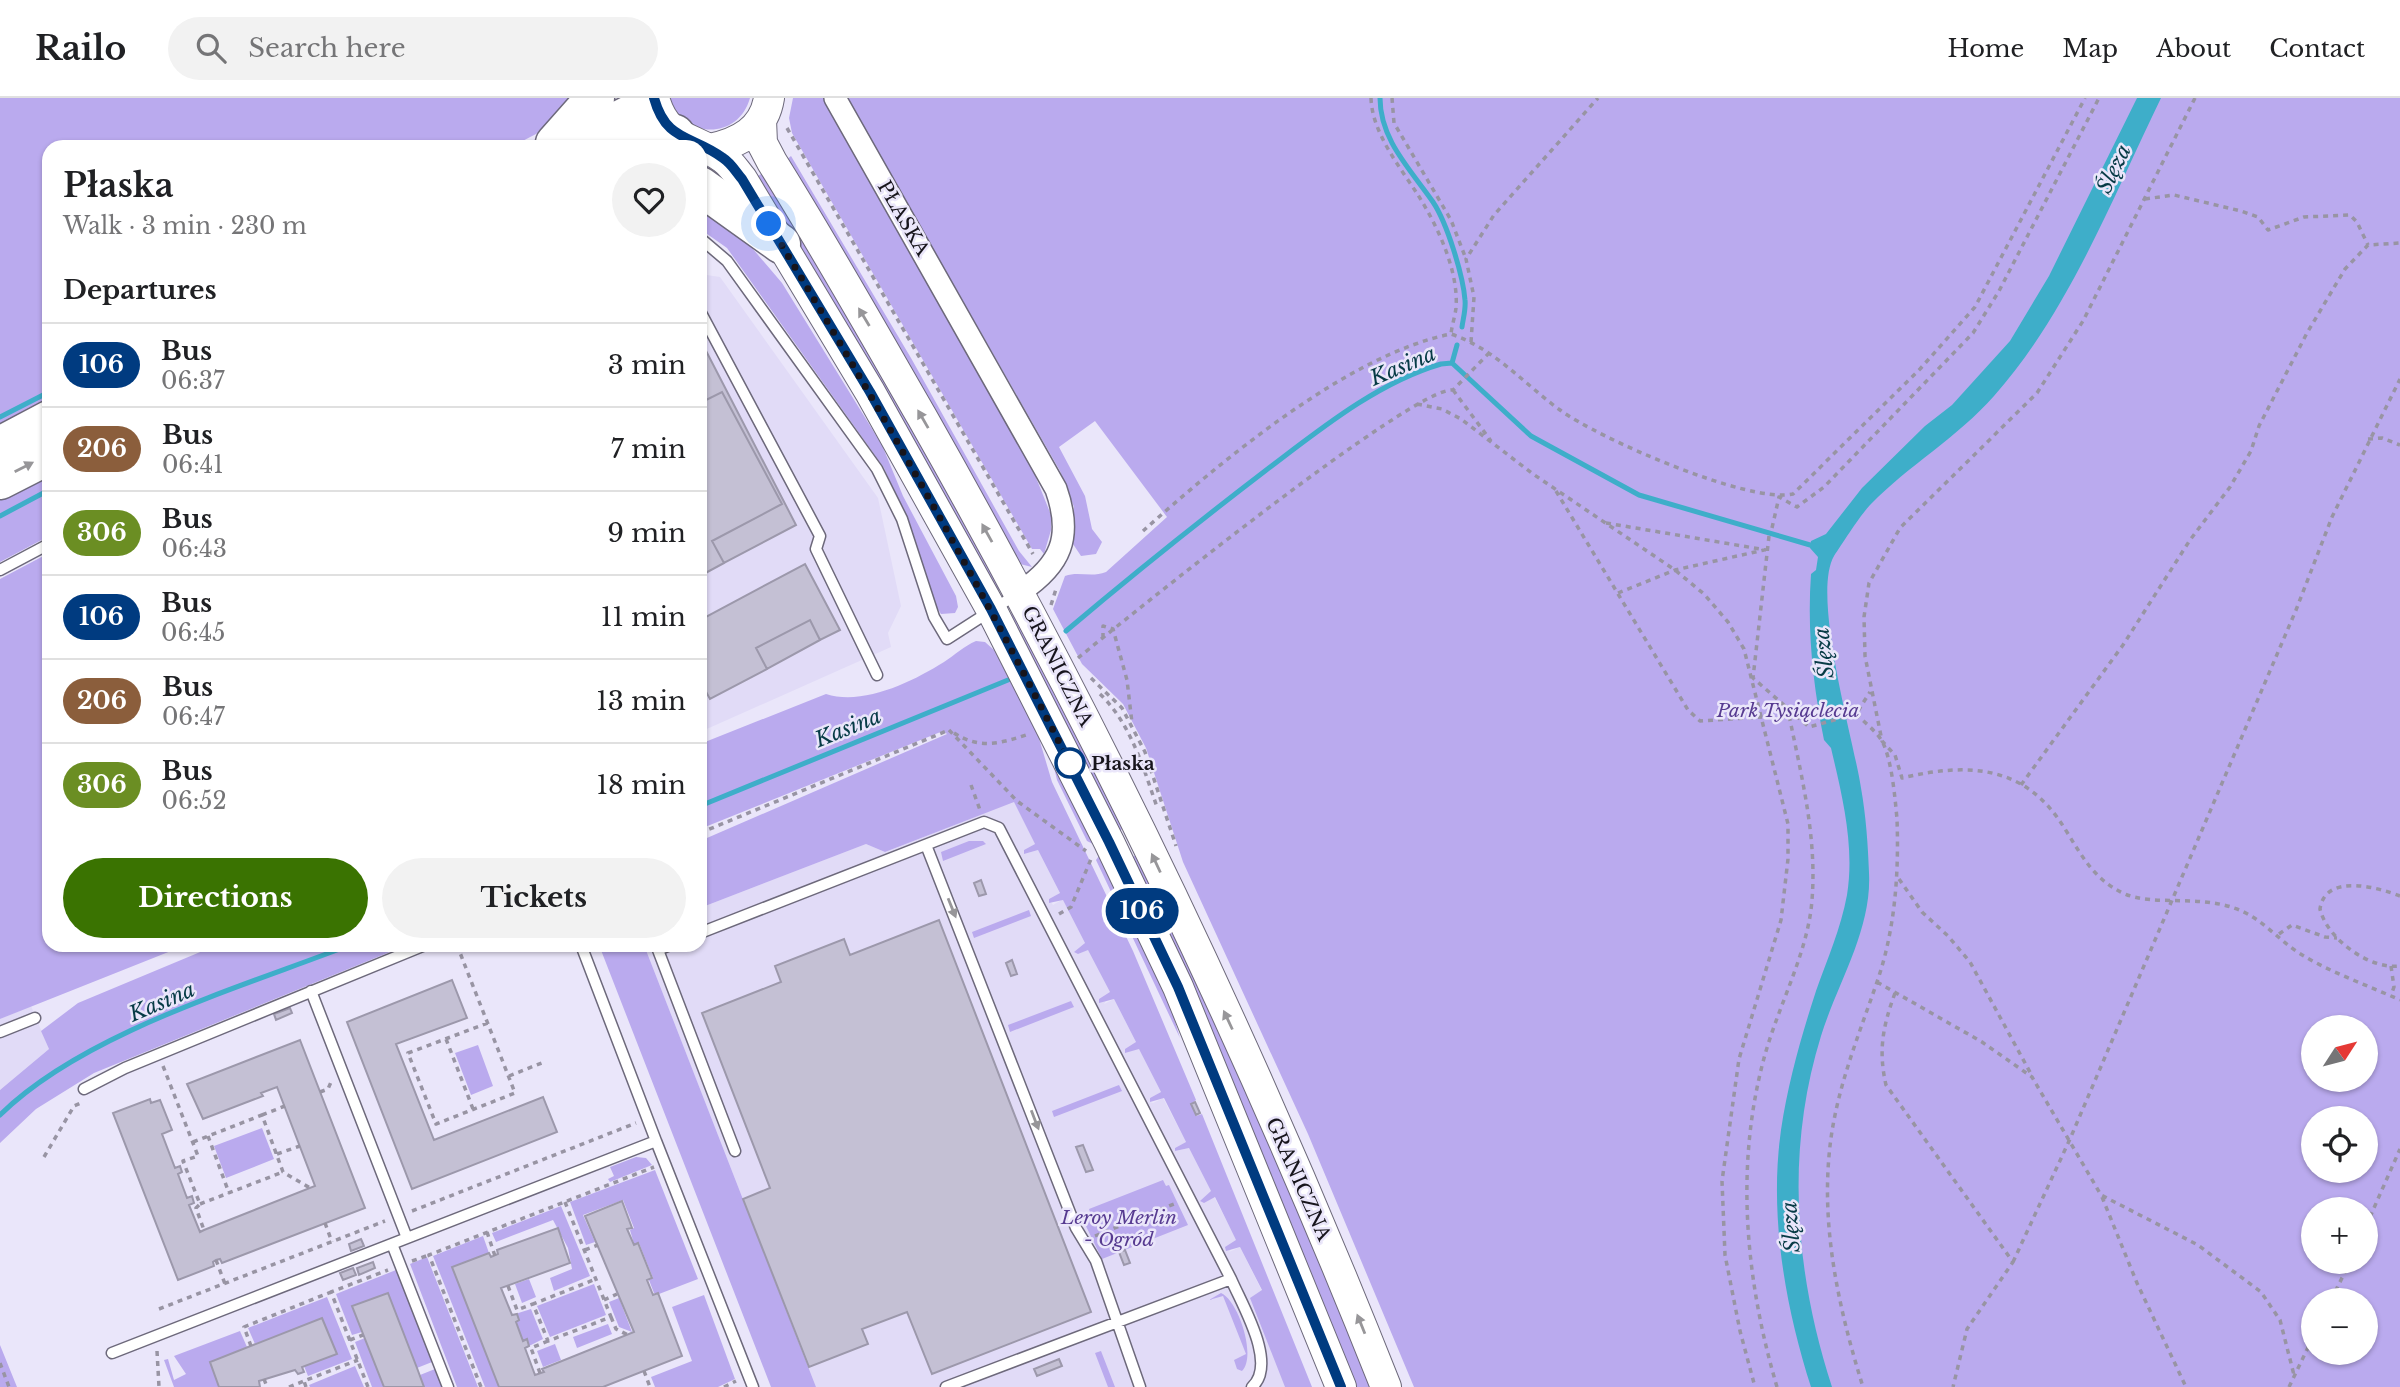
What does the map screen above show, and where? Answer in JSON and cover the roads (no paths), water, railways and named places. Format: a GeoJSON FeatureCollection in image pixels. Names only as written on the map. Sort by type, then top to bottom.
{"type":"FeatureCollection","features":[{"type":"Feature","properties":{"kind":"highway"},"geometry":{"type":"LineString","coordinates":[[557,140],[595,98]]}},
{"type":"Feature","properties":{"kind":"highway"},"geometry":{"type":"LineString","coordinates":[[581,140],[635,112],[648,98]]}},
{"type":"Feature","properties":{"kind":"highway"},"geometry":{"type":"LineString","coordinates":[[649,140],[675,134]]}},
{"type":"Feature","properties":{"kind":"highway"},"geometry":{"type":"LineString","coordinates":[[707,191],[781,244]]}},
{"type":"Feature","properties":{"kind":"highway"},"geometry":{"type":"LineString","coordinates":[[0,446],[42,424]]}},
{"type":"Feature","properties":{"kind":"highway"},"geometry":{"type":"LineString","coordinates":[[0,480],[42,459]]}},
{"type":"Feature","properties":{"kind":"main road"},"geometry":{"type":"LineString","coordinates":[[654,98],[664,123],[675,134]]}},
{"type":"Feature","properties":{"kind":"main road"},"geometry":{"type":"LineString","coordinates":[[710,149],[729,145],[749,134],[772,114]]}},
{"type":"Feature","properties":{"kind":"main road","name":"GRANICZNA"},"geometry":{"type":"LineString","coordinates":[[772,114],[762,143],[898,375],[1062,672],[1147,844],[1251,1070],[1386,1387]]}},
{"type":"Feature","properties":{"kind":"main road","name":"GRANICZNA"},"geometry":{"type":"LineString","coordinates":[[675,134],[689,140]]}},
{"type":"Feature","properties":{"kind":"main road","name":"GRANICZNA"},"geometry":{"type":"LineString","coordinates":[[707,148],[726,160],[742,179],[870,392],[991,609],[1178,987],[1341,1387]]}},
{"type":"Feature","properties":{"kind":"street","name":"PŁASKA"},"geometry":{"type":"LineString","coordinates":[[835,98],[1056,489],[1063,518],[1058,552],[1046,574],[1020,592]]}},
{"type":"Feature","properties":{"kind":"lane"},"geometry":{"type":"LineString","coordinates":[[707,244],[727,261],[877,468],[902,519],[934,617],[947,639],[1020,592]]}},
{"type":"Feature","properties":{"kind":"lane"},"geometry":{"type":"LineString","coordinates":[[707,324],[820,536],[816,549],[877,675]]}},
{"type":"Feature","properties":{"kind":"lane"},"geometry":{"type":"LineString","coordinates":[[0,570],[42,548]]}},
{"type":"Feature","properties":{"kind":"lane"},"geometry":{"type":"LineString","coordinates":[[707,930],[984,822],[999,828],[1231,1279],[1261,1352],[1262,1369],[1252,1387]]}},
{"type":"Feature","properties":{"kind":"lane"},"geometry":{"type":"LineString","coordinates":[[926,845],[1076,1228],[1119,1321],[1121,1335],[1140,1387]]}},
{"type":"Feature","properties":{"kind":"lane"},"geometry":{"type":"LineString","coordinates":[[88,1087],[158,1055],[408,952]]}},
{"type":"Feature","properties":{"kind":"lane"},"geometry":{"type":"LineString","coordinates":[[584,952],[752,1387]]}},
{"type":"Feature","properties":{"kind":"lane"},"geometry":{"type":"LineString","coordinates":[[659,952],[735,1151]]}},
{"type":"Feature","properties":{"kind":"lane"},"geometry":{"type":"LineString","coordinates":[[311,991],[407,1238]]}},
{"type":"Feature","properties":{"kind":"lane"},"geometry":{"type":"LineString","coordinates":[[0,1032],[36,1018]]}},
{"type":"Feature","properties":{"kind":"lane"},"geometry":{"type":"LineString","coordinates":[[112,1353],[656,1141]]}},
{"type":"Feature","properties":{"kind":"lane"},"geometry":{"type":"LineString","coordinates":[[392,1244],[448,1387]]}},
{"type":"Feature","properties":{"kind":"lane"},"geometry":{"type":"LineString","coordinates":[[946,1387],[1231,1279]]}},
{"type":"Feature","properties":{"kind":"water","name":"Ślęza"},"geometry":{"type":"Polygon","coordinates":[[[2137,98],[2161,98],[2087,253],[2045,328],[2021,363],[1980,411],[1885,490],[1867,509],[1834,556],[1828,576],[1831,635],[1863,799],[1869,873],[1865,915],[1821,1036],[1802,1124],[1799,1212],[1803,1256],[1819,1344],[1832,1387],[1811,1387],[1794,1325],[1782,1260],[1778,1227],[1778,1162],[1784,1112],[1796,1060],[1847,895],[1849,858],[1843,802],[1831,748],[1824,740],[1814,678],[1810,595],[1811,574],[1816,570],[1818,557],[1810,548],[1811,541],[1826,534],[1862,488],[1925,426],[1952,405],[2010,341],[2049,276],[2137,98]]]}},
{"type":"Feature","properties":{"kind":"waterway"},"geometry":{"type":"LineString","coordinates":[[1380,98],[1381,113],[1391,141],[1433,202],[1449,236],[1464,289],[1462,327]]}},
{"type":"Feature","properties":{"kind":"waterway"},"geometry":{"type":"LineString","coordinates":[[1452,363],[1457,345]]}},
{"type":"Feature","properties":{"kind":"waterway","name":"Kasina"},"geometry":{"type":"LineString","coordinates":[[1066,631],[1189,530],[1327,425],[1394,383],[1441,364],[1452,363],[1531,436],[1639,495],[1817,547]]}},
{"type":"Feature","properties":{"kind":"waterway"},"geometry":{"type":"LineString","coordinates":[[0,417],[42,396]]}},
{"type":"Feature","properties":{"kind":"waterway"},"geometry":{"type":"LineString","coordinates":[[0,516],[42,494]]}},
{"type":"Feature","properties":{"kind":"waterway","name":"Kasina"},"geometry":{"type":"LineString","coordinates":[[707,803],[1008,680]]}},
{"type":"Feature","properties":{"kind":"waterway","name":"Kasina"},"geometry":{"type":"LineString","coordinates":[[0,1115],[34,1086],[119,1036],[214,996],[331,952]]}},
{"type":"Feature","properties":{"kind":"place","name":"Płaska"},"geometry":{"type":"Point","coordinates":[1070,763]}},
{"type":"Feature","properties":{"kind":"park label","name":"Park Tysiąclecia"},"geometry":{"type":"Point","coordinates":[1788,710]}},
{"type":"Feature","properties":{"kind":"park label","name":"Leroy Merlin - Ogród"},"geometry":{"type":"Point","coordinates":[1119,1228]}}]}
